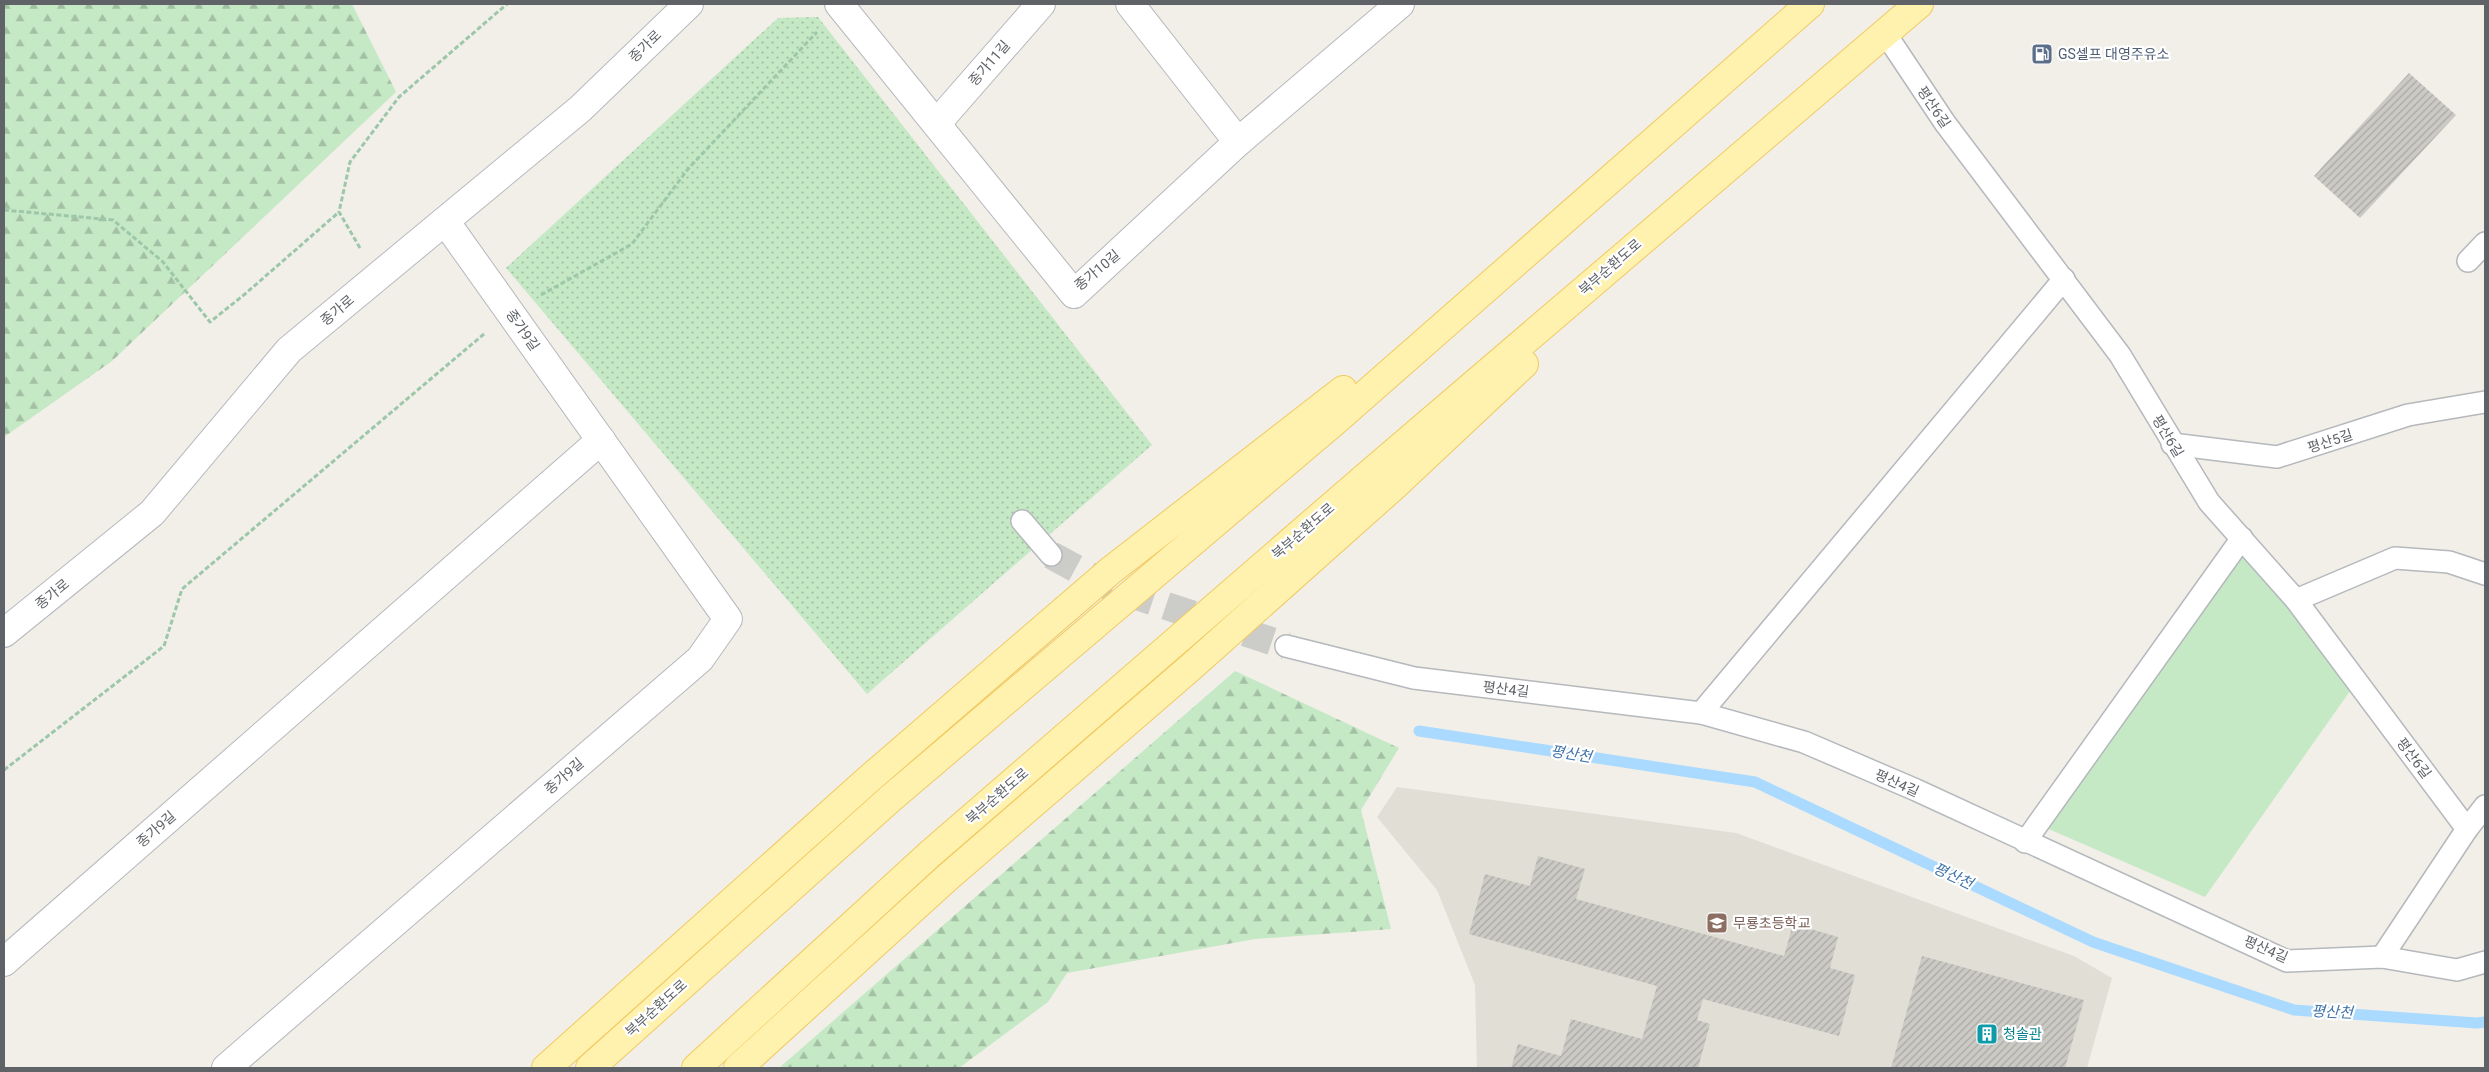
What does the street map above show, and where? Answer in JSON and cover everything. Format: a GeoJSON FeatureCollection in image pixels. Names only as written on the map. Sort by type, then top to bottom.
{"type":"FeatureCollection","features":[{"type":"Feature","properties":{"kind":"main road","name":"북부순환도로"},"geometry":{"type":"LineString","coordinates":[[590,1068],[891,798],[1335,421],[1810,4]]}},
{"type":"Feature","properties":{"kind":"main road","name":"북부순환도로"},"geometry":{"type":"LineString","coordinates":[[696,1068],[938,847],[1368,474],[1919,4]]}},
{"type":"Feature","properties":{"kind":"main road"},"geometry":{"type":"LineString","coordinates":[[546,1068],[870,778],[1110,571],[1319,409],[1741,64]]}},
{"type":"Feature","properties":{"kind":"main road"},"geometry":{"type":"LineString","coordinates":[[738,1068],[948,877],[1191,668],[1394,486],[1789,114]]}},
{"type":"Feature","properties":{"kind":"street","name":"종가로"},"geometry":{"type":"LineString","coordinates":[[4,633],[152,513],[289,350],[580,109],[689,4]]}},
{"type":"Feature","properties":{"kind":"street","name":"종가11길"},"geometry":{"type":"LineString","coordinates":[[937,122],[1041,4]]}},
{"type":"Feature","properties":{"kind":"street"},"geometry":{"type":"LineString","coordinates":[[1130,4],[1238,142]]}},
{"type":"Feature","properties":{"kind":"street","name":"종가10길"},"geometry":{"type":"LineString","coordinates":[[840,5],[937,122],[1074,294],[1238,142],[1400,4]]}},
{"type":"Feature","properties":{"kind":"street","name":"종가9길"},"geometry":{"type":"LineString","coordinates":[[226,1068],[700,658],[728,620],[445,220]]}},
{"type":"Feature","properties":{"kind":"street","name":"종가9길"},"geometry":{"type":"LineString","coordinates":[[4,962],[601,440]]}},
{"type":"Feature","properties":{"kind":"lane","name":"평산6길"},"geometry":{"type":"LineString","coordinates":[[1885,33],[1945,123],[2120,355],[2172,444],[2209,502],[2296,600],[2467,829]]}},
{"type":"Feature","properties":{"kind":"lane"},"geometry":{"type":"LineString","coordinates":[[2468,262],[2485,243]]}},
{"type":"Feature","properties":{"kind":"lane"},"geometry":{"type":"LineString","coordinates":[[1700,713],[2064,279]]}},
{"type":"Feature","properties":{"kind":"lane","name":"평산5길"},"geometry":{"type":"LineString","coordinates":[[2172,444],[2277,458],[2408,415],[2485,402]]}},
{"type":"Feature","properties":{"kind":"lane"},"geometry":{"type":"LineString","coordinates":[[1022,522],[1051,555]]}},
{"type":"Feature","properties":{"kind":"lane"},"geometry":{"type":"LineString","coordinates":[[2025,842],[2242,538]]}},
{"type":"Feature","properties":{"kind":"lane"},"geometry":{"type":"LineString","coordinates":[[2296,600],[2395,558],[2449,562],[2485,574]]}},
{"type":"Feature","properties":{"kind":"lane","name":"평산4길"},"geometry":{"type":"LineString","coordinates":[[1286,646],[1414,678],[1700,713],[1804,742],[1916,790],[2025,842],[2287,961],[2382,957],[2457,970],[2485,962]]}},
{"type":"Feature","properties":{"kind":"lane"},"geometry":{"type":"LineString","coordinates":[[2382,957],[2467,829],[2485,806]]}},
{"type":"Feature","properties":{"kind":"path"},"geometry":{"type":"LineString","coordinates":[[4,210],[112,220],[163,262],[210,322],[246,294],[339,212],[350,162],[399,97],[507,4]]}},
{"type":"Feature","properties":{"kind":"path"},"geometry":{"type":"LineString","coordinates":[[4,770],[164,646],[182,589],[510,312],[632,244],[688,169],[840,5]]}},
{"type":"Feature","properties":{"kind":"path"},"geometry":{"type":"LineString","coordinates":[[339,212],[377,277]]}},
{"type":"Feature","properties":{"kind":"shaded area","name":"무룡초등학교"},"geometry":{"type":"Polygon","coordinates":[[[1397,787],[1736,833],[2074,956],[2112,978],[2087,1068],[1477,1068],[1475,985],[1437,890],[1377,817],[1397,787]]]}},
{"type":"Feature","properties":{"kind":"green space"},"geometry":{"type":"Polygon","coordinates":[[[4,4],[352,4],[396,92],[112,361],[4,437],[4,4]]]}},
{"type":"Feature","properties":{"kind":"green space"},"geometry":{"type":"Polygon","coordinates":[[[818,17],[1152,445],[867,694],[506,268],[778,18],[818,17]]]}},
{"type":"Feature","properties":{"kind":"green space"},"geometry":{"type":"Polygon","coordinates":[[[2241,550],[2290,606],[2350,691],[2205,897],[2044,827],[2241,550]]]}},
{"type":"Feature","properties":{"kind":"green space"},"geometry":{"type":"Polygon","coordinates":[[[1235,671],[1399,748],[1361,810],[1391,929],[1255,939],[1067,973],[1048,1002],[959,1068],[779,1068],[1235,671]]]}},
{"type":"Feature","properties":{"kind":"building"},"geometry":{"type":"Polygon","coordinates":[[[2409,73],[2456,115],[2360,218],[2314,176],[2409,73]]]}},
{"type":"Feature","properties":{"kind":"building"},"geometry":{"type":"Polygon","coordinates":[[[1538,856],[1585,869],[1576,899],[1784,956],[1793,924],[1838,937],[1830,968],[1855,975],[1839,1036],[1703,999],[1697,1020],[1710,1024],[1698,1068],[1511,1068],[1518,1044],[1561,1056],[1571,1019],[1642,1039],[1657,986],[1469,934],[1485,874],[1530,886],[1538,856]]]}},
{"type":"Feature","properties":{"kind":"building","name":"청솔관"},"geometry":{"type":"Polygon","coordinates":[[[1922,956],[2084,1000],[2065,1068],[1891,1068],[1922,956]]]}},
{"type":"Feature","properties":{"kind":"waterway","name":"평산천"},"geometry":{"type":"LineString","coordinates":[[1419,731],[1755,782],[2093,942],[2294,1010],[2485,1022]]}},
{"type":"Feature","properties":{"kind":"tunnel"},"geometry":{"type":"LineString","coordinates":[[1051,555],[1110,587],[1286,646]]}},
{"type":"Feature","properties":{"kind":"place","name":"GS셀프 대영주유소"},"geometry":{"type":"Point","coordinates":[2042,54]}},
{"type":"Feature","properties":{"kind":"place","name":"무룡초등학교"},"geometry":{"type":"Point","coordinates":[1717,923]}},
{"type":"Feature","properties":{"kind":"place","name":"청솔관"},"geometry":{"type":"Point","coordinates":[1987,1034]}}]}
